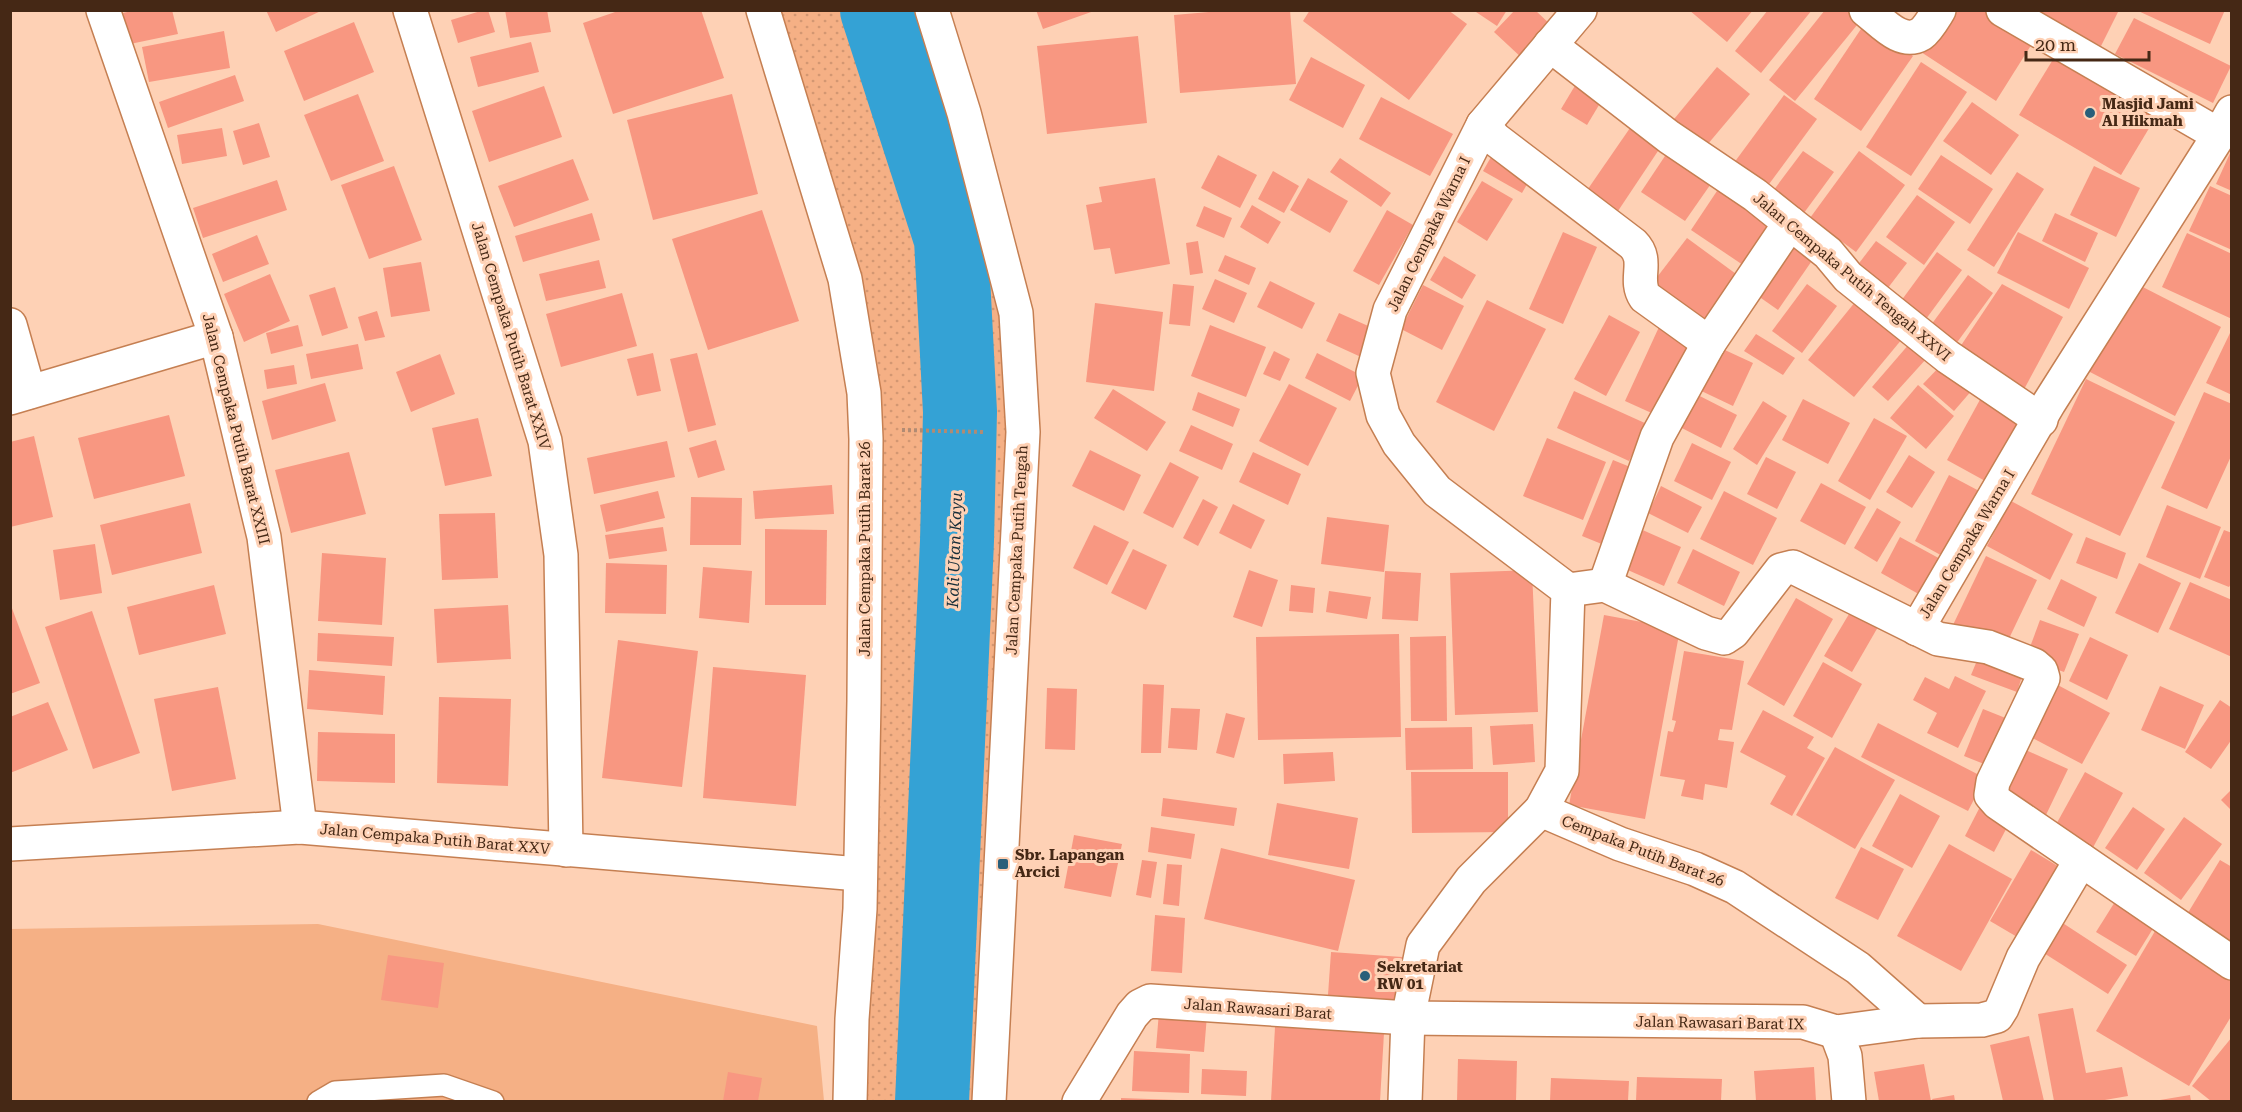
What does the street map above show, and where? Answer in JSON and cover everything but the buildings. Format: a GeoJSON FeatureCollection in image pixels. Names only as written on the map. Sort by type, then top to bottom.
{"type":"FeatureCollection","features":[{"type":"Feature","properties":{"kind":"street","name":"Jalan Cempaka Putih Barat XXIII"},"geometry":{"type":"LineString","coordinates":[[103,10],[216,337],[264,537],[300,827]]}},
{"type":"Feature","properties":{"kind":"street","name":"Jalan Cempaka Putih Barat XXIV"},"geometry":{"type":"LineString","coordinates":[[410,10],[545,441],[561,555],[566,850]]}},
{"type":"Feature","properties":{"kind":"street","name":"Jalan Cempaka Putih Barat 26"},"geometry":{"type":"LineString","coordinates":[[763,10],[845,279],[864,393],[866,439],[860,909],[852,1019],[850,1101]]}},
{"type":"Feature","properties":{"kind":"street","name":"Jalan Cempaka Putih Tengah"},"geometry":{"type":"LineString","coordinates":[[932,10],[964,113],[1016,313],[1023,432],[989,1101]]}},
{"type":"Feature","properties":{"kind":"street","name":"Jalan Cempaka Warna I"},"geometry":{"type":"LineString","coordinates":[[1568,590],[1437,491],[1399,444],[1383,415],[1373,373],[1390,310],[1483,125],[1580,10]]}},
{"type":"Feature","properties":{"kind":"street"},"geometry":{"type":"LineString","coordinates":[[1866,10],[1900,37],[1910,38],[1922,33],[1939,10]]}},
{"type":"Feature","properties":{"kind":"street"},"geometry":{"type":"LineString","coordinates":[[2003,10],[2225,123]]}},
{"type":"Feature","properties":{"kind":"street","name":"Jalan Cempaka Putih Tengah XXVI"},"geometry":{"type":"LineString","coordinates":[[1550,45],[1669,137],[1755,195],[1828,253],[1848,277],[1947,357],[2041,420]]}},
{"type":"Feature","properties":{"kind":"street","name":"Jalan Cempaka Warna I"},"geometry":{"type":"LineString","coordinates":[[1605,585],[1706,633],[1724,638],[1733,632],[1781,570],[1793,567],[1917,629],[2041,420],[2225,123]]}},
{"type":"Feature","properties":{"kind":"street"},"geometry":{"type":"LineString","coordinates":[[1483,125],[1495,139],[1633,244],[1642,257],[1641,291],[1645,297],[1709,343]]}},
{"type":"Feature","properties":{"kind":"street"},"geometry":{"type":"LineString","coordinates":[[1405,1101],[1408,1018],[1423,945],[1471,880],[1540,810],[1562,771],[1568,590],[1605,585],[1657,437],[1709,343],[1790,223]]}},
{"type":"Feature","properties":{"kind":"street"},"geometry":{"type":"LineString","coordinates":[[10,325],[20,395],[216,337]]}},
{"type":"Feature","properties":{"kind":"street"},"geometry":{"type":"LineString","coordinates":[[1917,629],[1938,639],[1988,647],[2034,665],[2041,671],[2043,678],[1993,782],[1991,795],[2081,860],[2232,963]]}},
{"type":"Feature","properties":{"kind":"street","name":"Cempaka Putih Barat 26"},"geometry":{"type":"LineString","coordinates":[[1540,810],[1620,844],[1695,869],[1735,887],[1858,968],[1918,1021]]}},
{"type":"Feature","properties":{"kind":"street","name":"Jalan Cempaka Putih Barat XXV"},"geometry":{"type":"LineString","coordinates":[[10,844],[300,827],[859,874]]}},
{"type":"Feature","properties":{"kind":"street","name":"Jalan Rawasari Barat IX"},"geometry":{"type":"LineString","coordinates":[[1408,1018],[1803,1022],[1836,1032],[1918,1021],[1982,1020],[1997,1016],[2023,958],[2081,860]]}},
{"type":"Feature","properties":{"kind":"street","name":"Jalan Rawasari Barat"},"geometry":{"type":"LineString","coordinates":[[1078,1101],[1132,1015],[1140,1006],[1150,1001],[1408,1018]]}},
{"type":"Feature","properties":{"kind":"street"},"geometry":{"type":"LineString","coordinates":[[1836,1032],[1845,1056],[1849,1101]]}},
{"type":"Feature","properties":{"kind":"lane"},"geometry":{"type":"LineString","coordinates":[[318,1101],[336,1092],[444,1085],[494,1101]]}},
{"type":"Feature","properties":{"kind":"path"},"geometry":{"type":"LineString","coordinates":[[916,430],[984,432]]}},
{"type":"Feature","properties":{"kind":"shaded area"},"geometry":{"type":"Polygon","coordinates":[[[763,11],[928,11],[1007,306],[1011,426],[985,1101],[850,1101],[864,393],[763,11]]]}},
{"type":"Feature","properties":{"kind":"shaded area"},"geometry":{"type":"Polygon","coordinates":[[[318,924],[817,1026],[824,1101],[11,1101],[10,929],[318,924]]]}},
{"type":"Feature","properties":{"kind":"waterway","name":"Kali Utan Kayu"},"geometry":{"type":"LineString","coordinates":[[877,10],[951,239],[960,412],[957,541],[932,1102]]}},
{"type":"Feature","properties":{"kind":"place","name":"Masjid Jami Al Hikmah"},"geometry":{"type":"Point","coordinates":[2090,113]}},
{"type":"Feature","properties":{"kind":"place","name":"Sbr. Lapangan Arcici"},"geometry":{"type":"Point","coordinates":[1003,864]}},
{"type":"Feature","properties":{"kind":"place","name":"Sekretariat RW 01"},"geometry":{"type":"Point","coordinates":[1365,976]}}]}
